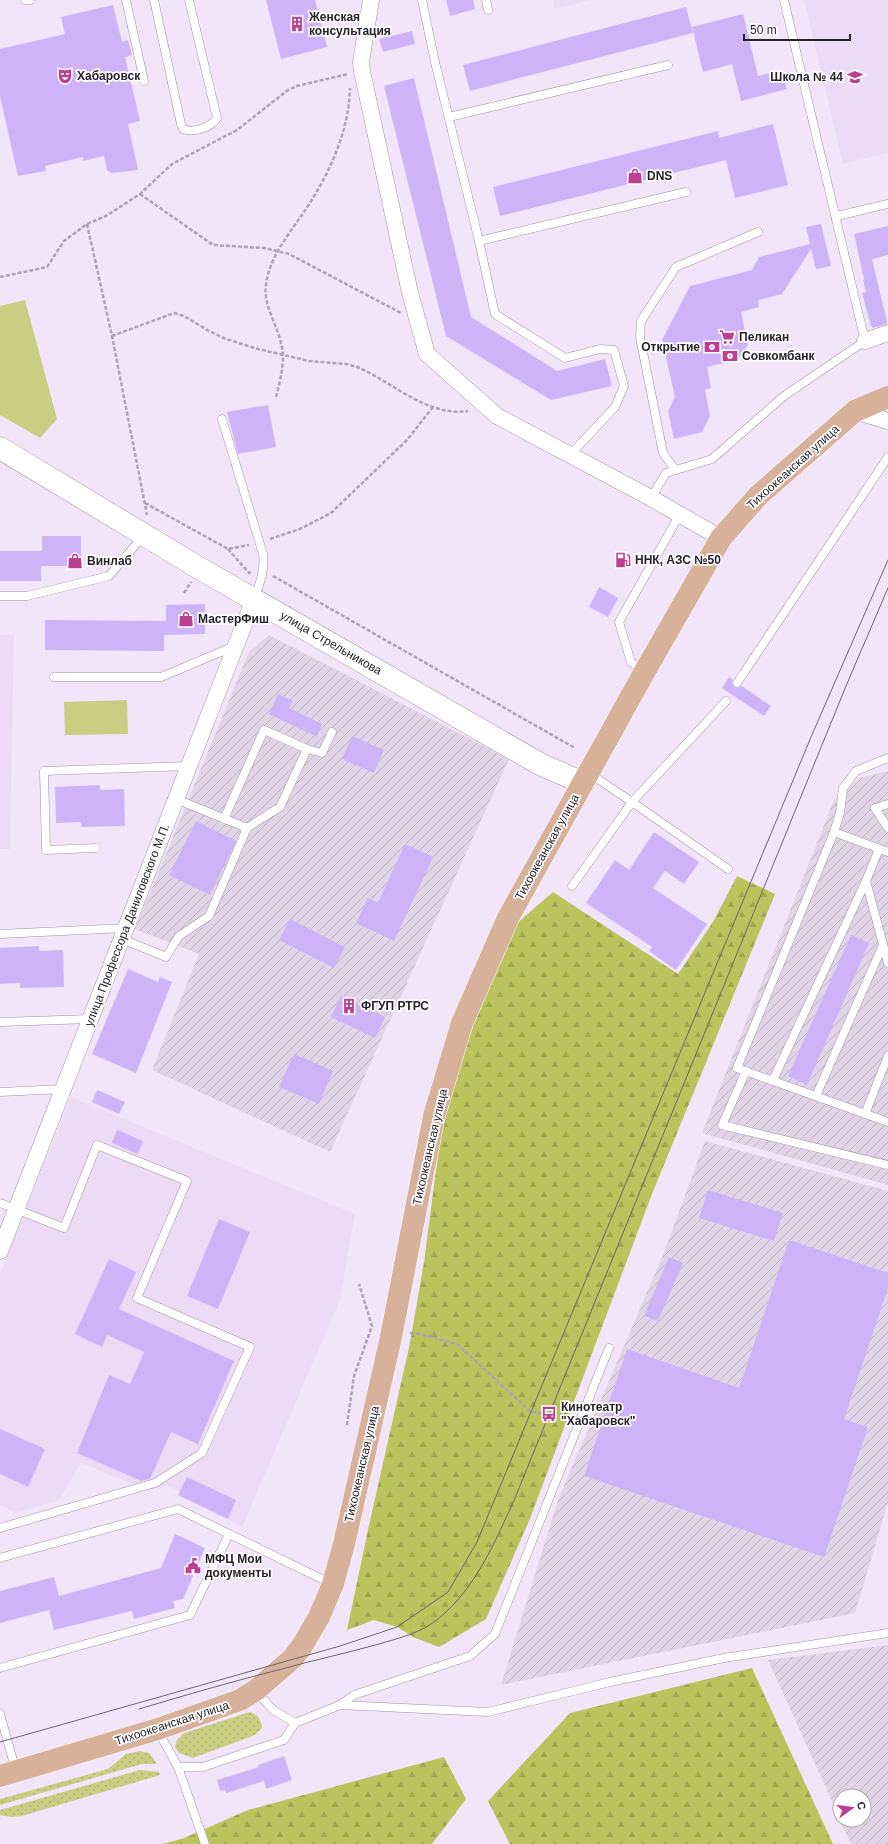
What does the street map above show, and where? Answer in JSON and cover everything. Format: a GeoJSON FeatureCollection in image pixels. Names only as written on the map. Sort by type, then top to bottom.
{"type":"FeatureCollection","features":[{"type":"Feature","properties":{"kind":"main road","name":"Тихоокеанская улица"},"geometry":{"type":"LineString","coordinates":[[8,1773],[158,1729],[240,1700],[256,1690],[292,1659],[302,1646],[319,1617],[333,1584],[344,1544],[391,1337],[434,1116],[462,1023],[508,918],[644,671],[721,538],[758,496],[855,411],[888,397]]}},
{"type":"Feature","properties":{"kind":"street"},"geometry":{"type":"LineString","coordinates":[[371,0],[361,62],[362,71],[417,322],[427,354],[497,416],[651,498],[721,538]]}},
{"type":"Feature","properties":{"kind":"street"},"geometry":{"type":"LineString","coordinates":[[865,341],[888,334]]}},
{"type":"Feature","properties":{"kind":"street"},"geometry":{"type":"LineString","coordinates":[[855,411],[888,421]]}},
{"type":"Feature","properties":{"kind":"street","name":"улица Стрельникова"},"geometry":{"type":"LineString","coordinates":[[0,449],[146,528],[254,599],[540,764],[586,778]]}},
{"type":"Feature","properties":{"kind":"street","name":"улица Профессора Даниловского М.П."},"geometry":{"type":"LineString","coordinates":[[0,1251],[254,599]]}},
{"type":"Feature","properties":{"kind":"lane"},"geometry":{"type":"LineString","coordinates":[[25,0],[30,0]]}},
{"type":"Feature","properties":{"kind":"lane"},"geometry":{"type":"LineString","coordinates":[[126,0],[144,81]]}},
{"type":"Feature","properties":{"kind":"lane"},"geometry":{"type":"LineString","coordinates":[[154,0],[181,124],[183,129],[188,131],[208,127],[217,118],[189,0]]}},
{"type":"Feature","properties":{"kind":"lane"},"geometry":{"type":"LineString","coordinates":[[422,0],[495,314],[565,358],[600,349],[614,350],[624,386],[615,407],[570,455]]}},
{"type":"Feature","properties":{"kind":"lane"},"geometry":{"type":"LineString","coordinates":[[486,0],[488,10]]}},
{"type":"Feature","properties":{"kind":"lane"},"geometry":{"type":"LineString","coordinates":[[651,498],[666,473],[712,459],[784,396],[865,341],[837,216],[784,0]]}},
{"type":"Feature","properties":{"kind":"lane"},"geometry":{"type":"LineString","coordinates":[[449,117],[668,65]]}},
{"type":"Feature","properties":{"kind":"lane"},"geometry":{"type":"LineString","coordinates":[[479,241],[686,192]]}},
{"type":"Feature","properties":{"kind":"lane"},"geometry":{"type":"LineString","coordinates":[[837,216],[888,204]]}},
{"type":"Feature","properties":{"kind":"lane"},"geometry":{"type":"LineString","coordinates":[[675,470],[663,453],[640,337],[641,321],[676,267],[758,232]]}},
{"type":"Feature","properties":{"kind":"lane"},"geometry":{"type":"LineString","coordinates":[[222,420],[264,559],[263,570],[254,599]]}},
{"type":"Feature","properties":{"kind":"lane"},"geometry":{"type":"LineString","coordinates":[[737,683],[888,457]]}},
{"type":"Feature","properties":{"kind":"lane"},"geometry":{"type":"LineString","coordinates":[[644,671],[631,662],[619,622],[680,514]]}},
{"type":"Feature","properties":{"kind":"lane"},"geometry":{"type":"LineString","coordinates":[[0,596],[27,596],[109,576],[146,528]]}},
{"type":"Feature","properties":{"kind":"lane"},"geometry":{"type":"LineString","coordinates":[[54,677],[161,677],[236,645]]}},
{"type":"Feature","properties":{"kind":"lane"},"geometry":{"type":"LineString","coordinates":[[572,886],[632,802],[726,701]]}},
{"type":"Feature","properties":{"kind":"lane"},"geometry":{"type":"LineString","coordinates":[[224,819],[264,730],[307,749],[322,753],[332,732]]}},
{"type":"Feature","properties":{"kind":"lane"},"geometry":{"type":"LineString","coordinates":[[0,934],[124,934],[166,957],[179,936],[209,916],[247,828],[280,807],[307,749]]}},
{"type":"Feature","properties":{"kind":"lane"},"geometry":{"type":"LineString","coordinates":[[888,758],[856,771],[843,788],[840,813],[834,832],[738,1068],[888,1122]]}},
{"type":"Feature","properties":{"kind":"lane"},"geometry":{"type":"LineString","coordinates":[[96,848],[46,850],[44,772],[189,766]]}},
{"type":"Feature","properties":{"kind":"lane"},"geometry":{"type":"LineString","coordinates":[[586,778],[632,802],[728,869]]}},
{"type":"Feature","properties":{"kind":"lane"},"geometry":{"type":"LineString","coordinates":[[176,799],[247,828]]}},
{"type":"Feature","properties":{"kind":"lane"},"geometry":{"type":"LineString","coordinates":[[888,804],[875,808],[888,828]]}},
{"type":"Feature","properties":{"kind":"lane"},"geometry":{"type":"LineString","coordinates":[[834,832],[888,852]]}},
{"type":"Feature","properties":{"kind":"lane"},"geometry":{"type":"LineString","coordinates":[[773,1080],[866,881],[879,849]]}},
{"type":"Feature","properties":{"kind":"lane"},"geometry":{"type":"LineString","coordinates":[[866,881],[888,963]]}},
{"type":"Feature","properties":{"kind":"lane"},"geometry":{"type":"LineString","coordinates":[[816,1096],[883,945]]}},
{"type":"Feature","properties":{"kind":"lane"},"geometry":{"type":"LineString","coordinates":[[0,1022],[90,1019]]}},
{"type":"Feature","properties":{"kind":"lane"},"geometry":{"type":"LineString","coordinates":[[865,1114],[888,1056]]}},
{"type":"Feature","properties":{"kind":"lane"},"geometry":{"type":"LineString","coordinates":[[746,1071],[722,1125],[888,1165]]}},
{"type":"Feature","properties":{"kind":"lane"},"geometry":{"type":"LineString","coordinates":[[0,1092],[63,1089]]}},
{"type":"Feature","properties":{"kind":"lane"},"geometry":{"type":"LineString","coordinates":[[0,1203],[64,1228],[97,1145],[187,1181],[137,1298],[250,1347],[202,1453],[155,1483],[0,1528]]}},
{"type":"Feature","properties":{"kind":"lane"},"geometry":{"type":"LineString","coordinates":[[178,1767],[203,1767],[284,1740],[295,1723],[340,1705],[354,1695],[470,1656],[495,1634],[609,1348]]}},
{"type":"Feature","properties":{"kind":"lane"},"geometry":{"type":"LineString","coordinates":[[0,1558],[178,1510],[333,1584]]}},
{"type":"Feature","properties":{"kind":"lane"},"geometry":{"type":"LineString","coordinates":[[0,1668],[190,1615],[229,1534]]}},
{"type":"Feature","properties":{"kind":"lane"},"geometry":{"type":"LineString","coordinates":[[340,1705],[488,1712],[610,1682],[724,1658],[888,1633]]}},
{"type":"Feature","properties":{"kind":"lane"},"geometry":{"type":"LineString","coordinates":[[256,1690],[273,1710],[295,1723]]}},
{"type":"Feature","properties":{"kind":"lane"},"geometry":{"type":"LineString","coordinates":[[0,1714],[8,1773]]}},
{"type":"Feature","properties":{"kind":"lane"},"geometry":{"type":"LineString","coordinates":[[158,1729],[178,1767],[205,1844]]}},
{"type":"Feature","properties":{"kind":"path"},"geometry":{"type":"LineString","coordinates":[[0,277],[48,267],[64,241],[87,224],[106,216],[140,194],[172,164],[237,130],[288,90],[297,86],[350,74],[349,105],[344,129],[329,169],[314,196],[279,251],[271,268],[266,285],[267,300],[281,343],[283,356],[276,397]]}},
{"type":"Feature","properties":{"kind":"path"},"geometry":{"type":"LineString","coordinates":[[140,194],[213,245],[279,251],[296,258],[417,322]]}},
{"type":"Feature","properties":{"kind":"path"},"geometry":{"type":"LineString","coordinates":[[87,224],[112,336],[144,503],[146,528]]}},
{"type":"Feature","properties":{"kind":"path"},"geometry":{"type":"LineString","coordinates":[[112,336],[174,313],[184,316],[226,339],[283,356],[309,361],[346,364],[357,367],[433,407],[442,410],[461,412],[486,406]]}},
{"type":"Feature","properties":{"kind":"path"},"geometry":{"type":"LineString","coordinates":[[228,549],[259,543],[300,529],[331,513],[408,440],[433,407]]}},
{"type":"Feature","properties":{"kind":"path"},"geometry":{"type":"LineString","coordinates":[[144,503],[228,549],[249,573],[263,570],[575,748]]}},
{"type":"Feature","properties":{"kind":"path"},"geometry":{"type":"LineString","coordinates":[[347,1425],[354,1376],[372,1326],[359,1284]]}},
{"type":"Feature","properties":{"kind":"path"},"geometry":{"type":"LineString","coordinates":[[408,1332],[457,1344],[532,1412],[549,1414]]}},
{"type":"Feature","properties":{"kind":"shaded area"},"geometry":{"type":"Polygon","coordinates":[[[553,0],[591,0],[554,9],[553,0]]]}},
{"type":"Feature","properties":{"kind":"shaded area","name":"Школа № 44"},"geometry":{"type":"Polygon","coordinates":[[[804,0],[888,0],[888,153],[843,164],[804,0]]]}},
{"type":"Feature","properties":{"kind":"shaded area"},"geometry":{"type":"Polygon","coordinates":[[[14,634],[10,849],[0,849],[0,635],[14,634]]]}},
{"type":"Feature","properties":{"kind":"shaded area"},"geometry":{"type":"Polygon","coordinates":[[[269,635],[509,759],[330,1152],[152,1070],[199,954],[135,929],[249,652],[269,635]]]}},
{"type":"Feature","properties":{"kind":"shaded area"},"geometry":{"type":"Polygon","coordinates":[[[888,771],[888,1185],[702,1133],[834,800],[860,778],[888,771]]]}},
{"type":"Feature","properties":{"kind":"shaded area"},"geometry":{"type":"Polygon","coordinates":[[[71,1097],[355,1214],[340,1300],[242,1527],[167,1485],[147,1490],[81,1463],[59,1500],[15,1513],[0,1505],[0,1273],[71,1097]]]}},
{"type":"Feature","properties":{"kind":"shaded area"},"geometry":{"type":"Polygon","coordinates":[[[705,1141],[888,1191],[888,1502],[855,1613],[501,1685],[558,1500],[663,1255],[705,1141]]]}},
{"type":"Feature","properties":{"kind":"shaded area"},"geometry":{"type":"Polygon","coordinates":[[[888,1645],[888,1844],[851,1844],[844,1828],[872,1828],[872,1788],[832,1788],[832,1801],[768,1660],[888,1645]]]}},
{"type":"Feature","properties":{"kind":"green space"},"geometry":{"type":"Polygon","coordinates":[[[25,300],[57,419],[40,438],[0,415],[0,306],[25,300]]]}},
{"type":"Feature","properties":{"kind":"green space"},"geometry":{"type":"Polygon","coordinates":[[[127,700],[128,734],[65,735],[64,702],[127,700]]]}},
{"type":"Feature","properties":{"kind":"green space"},"geometry":{"type":"Polygon","coordinates":[[[737,876],[775,894],[652,1194],[529,1521],[486,1619],[439,1647],[413,1637],[397,1627],[374,1620],[347,1630],[410,1343],[424,1262],[440,1140],[461,1054],[488,980],[515,925],[553,892],[678,974],[713,922],[737,876]]]}},
{"type":"Feature","properties":{"kind":"green space"},"geometry":{"type":"Polygon","coordinates":[[[752,1668],[833,1844],[510,1844],[488,1801],[570,1713],[752,1668]]]}},
{"type":"Feature","properties":{"kind":"green space"},"geometry":{"type":"Polygon","coordinates":[[[250,1712],[259,1718],[262,1725],[262,1728],[255,1735],[193,1758],[179,1753],[175,1747],[177,1740],[184,1733],[250,1712]]]}},
{"type":"Feature","properties":{"kind":"green space"},"geometry":{"type":"Polygon","coordinates":[[[140,1751],[149,1753],[157,1764],[142,1764],[0,1805],[0,1799],[108,1769],[126,1754],[140,1751]]]}},
{"type":"Feature","properties":{"kind":"green space"},"geometry":{"type":"Polygon","coordinates":[[[444,1757],[466,1799],[432,1844],[163,1844],[184,1838],[248,1810],[444,1757]]]}},
{"type":"Feature","properties":{"kind":"green space"},"geometry":{"type":"Polygon","coordinates":[[[140,1770],[159,1772],[160,1775],[22,1816],[11,1817],[0,1815],[0,1810],[140,1770]]]}},
{"type":"Feature","properties":{"kind":"building","name":"Женская консультация"},"geometry":{"type":"Polygon","coordinates":[[[266,0],[315,0],[327,47],[281,59],[266,0]]]}},
{"type":"Feature","properties":{"kind":"building"},"geometry":{"type":"Polygon","coordinates":[[[446,0],[473,0],[475,9],[450,16],[446,0]]]}},
{"type":"Feature","properties":{"kind":"building","name":"Хабаровск"},"geometry":{"type":"Polygon","coordinates":[[[113,5],[122,42],[128,40],[132,55],[125,57],[140,121],[128,124],[138,170],[111,173],[107,170],[104,156],[83,161],[83,157],[45,166],[46,171],[18,176],[0,96],[0,49],[65,34],[61,17],[113,5]]]}},
{"type":"Feature","properties":{"kind":"building"},"geometry":{"type":"Polygon","coordinates":[[[686,7],[693,33],[470,91],[463,65],[686,7]]]}},
{"type":"Feature","properties":{"kind":"building"},"geometry":{"type":"Polygon","coordinates":[[[743,14],[758,76],[782,70],[787,89],[741,101],[732,64],[703,72],[692,27],[743,14]]]}},
{"type":"Feature","properties":{"kind":"building"},"geometry":{"type":"Polygon","coordinates":[[[412,31],[415,44],[383,52],[379,39],[412,31]]]}},
{"type":"Feature","properties":{"kind":"building"},"geometry":{"type":"Polygon","coordinates":[[[414,78],[471,317],[557,371],[605,359],[612,386],[551,400],[446,336],[384,86],[414,78]]]}},
{"type":"Feature","properties":{"kind":"building"},"geometry":{"type":"Polygon","coordinates":[[[773,124],[788,185],[735,198],[726,160],[500,216],[493,187],[718,131],[719,138],[773,124]]]}},
{"type":"Feature","properties":{"kind":"building"},"geometry":{"type":"Polygon","coordinates":[[[821,224],[831,266],[816,269],[811,249],[782,294],[758,300],[759,307],[741,312],[748,345],[737,360],[707,367],[711,388],[705,390],[710,416],[702,432],[674,439],[668,411],[675,397],[662,340],[690,286],[752,270],[759,257],[810,244],[806,227],[821,224]]]}},
{"type":"Feature","properties":{"kind":"building"},"geometry":{"type":"Polygon","coordinates":[[[888,226],[888,255],[872,259],[887,322],[886,324],[873,328],[871,326],[862,293],[866,292],[854,234],[888,226]]]}},
{"type":"Feature","properties":{"kind":"building"},"geometry":{"type":"Polygon","coordinates":[[[268,405],[276,447],[238,454],[227,412],[268,405]]]}},
{"type":"Feature","properties":{"kind":"building"},"geometry":{"type":"Polygon","coordinates":[[[42,536],[81,536],[81,566],[41,566],[41,581],[0,581],[0,551],[42,551],[42,536]]]}},
{"type":"Feature","properties":{"kind":"building"},"geometry":{"type":"Polygon","coordinates":[[[599,587],[618,598],[608,617],[589,607],[599,587]]]}},
{"type":"Feature","properties":{"kind":"building"},"geometry":{"type":"Polygon","coordinates":[[[205,604],[205,634],[164,635],[164,651],[45,650],[45,620],[166,621],[166,605],[205,604]]]}},
{"type":"Feature","properties":{"kind":"building"},"geometry":{"type":"Polygon","coordinates":[[[729,677],[733,680],[732,683],[734,687],[737,688],[742,686],[771,706],[764,716],[722,688],[729,677]]]}},
{"type":"Feature","properties":{"kind":"building"},"geometry":{"type":"Polygon","coordinates":[[[278,694],[293,701],[289,708],[322,724],[317,737],[269,714],[278,694]]]}},
{"type":"Feature","properties":{"kind":"building"},"geometry":{"type":"Polygon","coordinates":[[[352,736],[384,750],[374,773],[342,759],[352,736]]]}},
{"type":"Feature","properties":{"kind":"building"},"geometry":{"type":"Polygon","coordinates":[[[100,785],[100,790],[124,789],[125,826],[81,827],[81,822],[56,823],[55,787],[100,785]]]}},
{"type":"Feature","properties":{"kind":"building"},"geometry":{"type":"Polygon","coordinates":[[[196,821],[236,841],[210,895],[169,875],[196,821]]]}},
{"type":"Feature","properties":{"kind":"building"},"geometry":{"type":"Polygon","coordinates":[[[654,832],[699,862],[684,884],[665,871],[653,888],[707,924],[676,970],[649,951],[652,947],[586,903],[615,860],[629,870],[654,832]]]}},
{"type":"Feature","properties":{"kind":"building"},"geometry":{"type":"Polygon","coordinates":[[[405,844],[433,857],[394,941],[356,923],[368,898],[378,903],[405,844]]]}},
{"type":"Feature","properties":{"kind":"building"},"geometry":{"type":"Polygon","coordinates":[[[290,919],[345,947],[334,968],[279,940],[290,919]]]}},
{"type":"Feature","properties":{"kind":"building"},"geometry":{"type":"Polygon","coordinates":[[[851,935],[869,943],[807,1085],[788,1076],[851,935]]]}},
{"type":"Feature","properties":{"kind":"building"},"geometry":{"type":"Polygon","coordinates":[[[39,946],[39,951],[63,950],[64,987],[20,988],[20,983],[0,984],[0,948],[39,946]]]}},
{"type":"Feature","properties":{"kind":"building"},"geometry":{"type":"Polygon","coordinates":[[[128,969],[158,982],[160,977],[172,982],[136,1073],[92,1054],[128,969]]]}},
{"type":"Feature","properties":{"kind":"building","name":"ФГУП РТРС"},"geometry":{"type":"Polygon","coordinates":[[[341,996],[385,1017],[375,1038],[331,1017],[341,996]]]}},
{"type":"Feature","properties":{"kind":"building"},"geometry":{"type":"Polygon","coordinates":[[[294,1054],[333,1071],[319,1104],[279,1087],[294,1054]]]}},
{"type":"Feature","properties":{"kind":"building"},"geometry":{"type":"Polygon","coordinates":[[[97,1090],[125,1102],[119,1114],[92,1102],[97,1090]]]}},
{"type":"Feature","properties":{"kind":"building"},"geometry":{"type":"Polygon","coordinates":[[[117,1130],[143,1141],[138,1154],[112,1143],[117,1130]]]}},
{"type":"Feature","properties":{"kind":"building"},"geometry":{"type":"Polygon","coordinates":[[[708,1190],[783,1213],[774,1241],[699,1218],[708,1190]]]}},
{"type":"Feature","properties":{"kind":"building"},"geometry":{"type":"Polygon","coordinates":[[[219,1219],[250,1232],[218,1309],[187,1296],[219,1219]]]}},
{"type":"Feature","properties":{"kind":"building"},"geometry":{"type":"Polygon","coordinates":[[[789,1240],[888,1273],[888,1288],[844,1419],[868,1427],[824,1557],[584,1476],[627,1349],[739,1388],[789,1240]]]}},
{"type":"Feature","properties":{"kind":"building"},"geometry":{"type":"Polygon","coordinates":[[[669,1257],[683,1263],[658,1321],[644,1316],[669,1257]]]}},
{"type":"Feature","properties":{"kind":"building"},"geometry":{"type":"Polygon","coordinates":[[[109,1259],[136,1272],[119,1309],[234,1361],[198,1444],[171,1432],[150,1479],[141,1481],[77,1453],[109,1375],[130,1384],[144,1352],[107,1335],[102,1347],[75,1334],[109,1259]]]}},
{"type":"Feature","properties":{"kind":"building"},"geometry":{"type":"Polygon","coordinates":[[[0,1429],[45,1449],[28,1487],[0,1474],[0,1429]]]}},
{"type":"Feature","properties":{"kind":"building"},"geometry":{"type":"Polygon","coordinates":[[[187,1477],[236,1500],[228,1519],[178,1495],[187,1477]]]}},
{"type":"Feature","properties":{"kind":"building"},"geometry":{"type":"Polygon","coordinates":[[[175,1534],[205,1548],[183,1599],[173,1601],[175,1608],[134,1619],[132,1611],[54,1630],[49,1610],[0,1623],[0,1591],[54,1577],[59,1596],[161,1568],[175,1534]]]}},
{"type":"Feature","properties":{"kind":"building"},"geometry":{"type":"Polygon","coordinates":[[[284,1756],[292,1780],[266,1789],[264,1781],[226,1793],[225,1790],[220,1791],[217,1780],[259,1767],[258,1765],[284,1756]]]}},
{"type":"Feature","properties":{"kind":"tram line"},"geometry":{"type":"LineString","coordinates":[[0,1742],[340,1646],[397,1627],[448,1592],[477,1542],[811,737],[888,560]]}},
{"type":"Feature","properties":{"kind":"tram line"},"geometry":{"type":"LineString","coordinates":[[139,1709],[228,1683],[394,1640],[410,1634],[424,1628],[438,1619],[451,1607],[474,1579],[492,1547],[515,1498],[846,686],[888,588]]}},
{"type":"Feature","properties":{"kind":"place","name":"Женская консультация"},"geometry":{"type":"Point","coordinates":[297,24]}},
{"type":"Feature","properties":{"kind":"place","name":"Хабаровск"},"geometry":{"type":"Point","coordinates":[65,76]}},
{"type":"Feature","properties":{"kind":"place","name":"Школа № 44"},"geometry":{"type":"Point","coordinates":[855,77]}},
{"type":"Feature","properties":{"kind":"place","name":"DNS"},"geometry":{"type":"Point","coordinates":[635,176]}},
{"type":"Feature","properties":{"kind":"place","name":"Пеликан"},"geometry":{"type":"Point","coordinates":[727,337]}},
{"type":"Feature","properties":{"kind":"place","name":"Открытие"},"geometry":{"type":"Point","coordinates":[712,347]}},
{"type":"Feature","properties":{"kind":"place","name":"Совкомбанк"},"geometry":{"type":"Point","coordinates":[730,356]}},
{"type":"Feature","properties":{"kind":"place","name":"ННК, АЗС №50"},"geometry":{"type":"Point","coordinates":[623,560]}},
{"type":"Feature","properties":{"kind":"place","name":"Винлаб"},"geometry":{"type":"Point","coordinates":[75,561]}},
{"type":"Feature","properties":{"kind":"place","name":"МастерФиш"},"geometry":{"type":"Point","coordinates":[186,619]}},
{"type":"Feature","properties":{"kind":"place","name":"ФГУП РТРС"},"geometry":{"type":"Point","coordinates":[349,1006]}},
{"type":"Feature","properties":{"kind":"place","name":"Кинотеатр \"Хабаровск\""},"geometry":{"type":"Point","coordinates":[549,1414]}},
{"type":"Feature","properties":{"kind":"place","name":"МФЦ Мои документы"},"geometry":{"type":"Point","coordinates":[193,1566]}}]}
